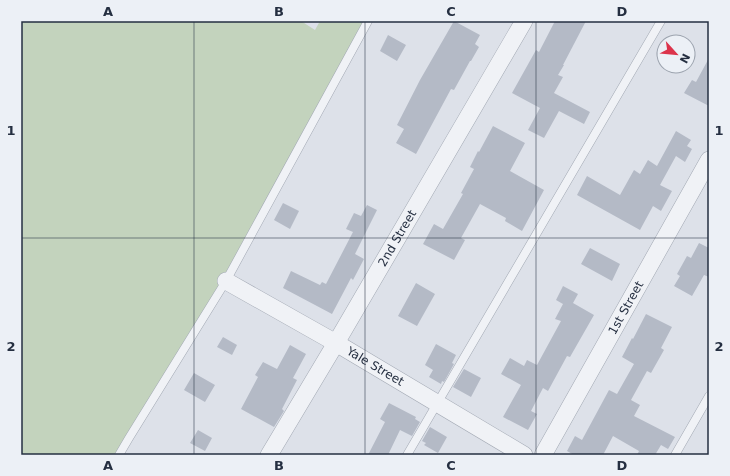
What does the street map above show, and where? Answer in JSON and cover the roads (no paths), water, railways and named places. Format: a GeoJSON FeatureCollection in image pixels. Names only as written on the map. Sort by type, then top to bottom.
{"type":"FeatureCollection","features":[{"type":"Feature","properties":{"kind":"street","name":"2nd Street"},"geometry":{"type":"LineString","coordinates":[[269,455],[524,21]]}},
{"type":"Feature","properties":{"kind":"street","name":"1st Street"},"geometry":{"type":"LineString","coordinates":[[543,455],[709,160]]}},
{"type":"Feature","properties":{"kind":"street","name":"Yale Street"},"geometry":{"type":"LineString","coordinates":[[226,281],[336,343],[524,455]]}},
{"type":"Feature","properties":{"kind":"lane"},"geometry":{"type":"LineString","coordinates":[[119,455],[226,281],[368,21]]}},
{"type":"Feature","properties":{"kind":"lane"},"geometry":{"type":"LineString","coordinates":[[408,455],[661,21]]}},
{"type":"Feature","properties":{"kind":"lane"},"geometry":{"type":"LineString","coordinates":[[675,455],[709,396]]}}]}
